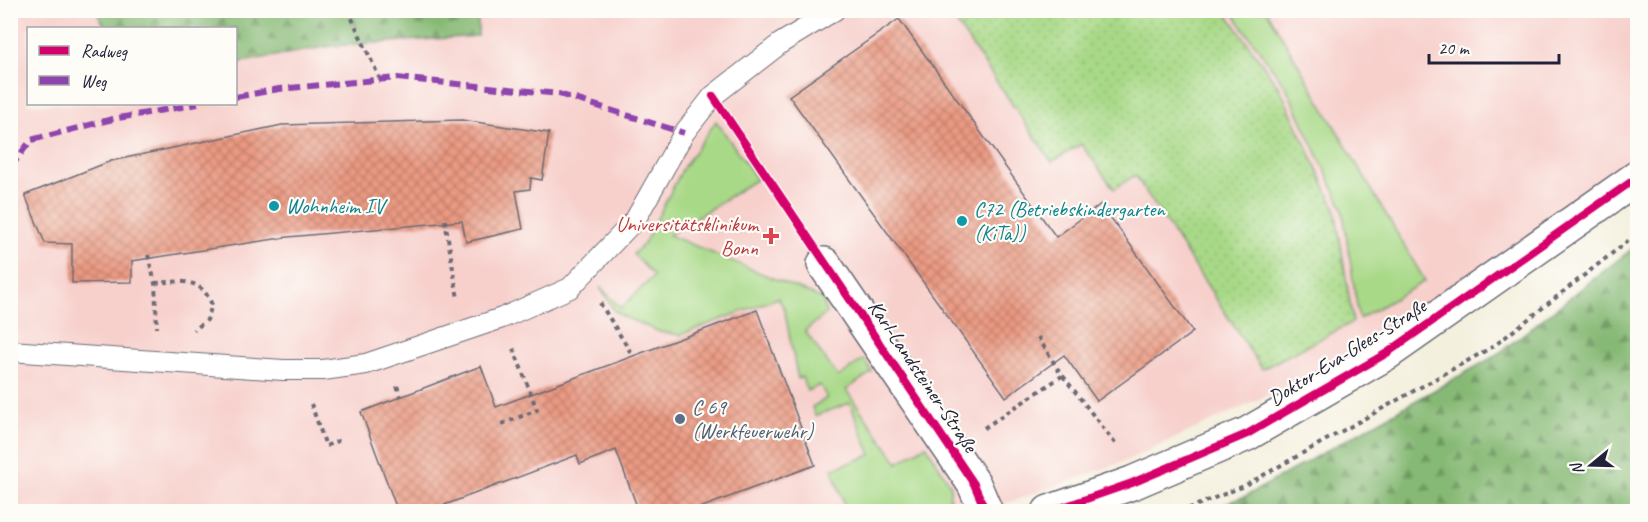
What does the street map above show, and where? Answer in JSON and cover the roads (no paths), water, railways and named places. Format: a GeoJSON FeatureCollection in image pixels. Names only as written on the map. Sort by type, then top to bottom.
{"type":"FeatureCollection","features":[{"type":"Feature","properties":{"kind":"street","name":"Doktor-Eva-Glees-Straße"},"geometry":{"type":"LineString","coordinates":[[1049,512],[1132,483],[1247,434],[1387,353],[1638,177]]}},
{"type":"Feature","properties":{"kind":"street","name":"Karl-Landsteiner-Straße"},"geometry":{"type":"LineString","coordinates":[[824,264],[974,484],[986,512]]}},
{"type":"Feature","properties":{"kind":"lane"},"geometry":{"type":"LineString","coordinates":[[10,351],[305,370],[366,364],[502,318],[570,288],[635,220],[684,133],[713,96],[781,43],[835,10]]}},
{"type":"Feature","properties":{"kind":"place","name":"Wohnheim IV"},"geometry":{"type":"Point","coordinates":[274,206]}},
{"type":"Feature","properties":{"kind":"place","name":"C72 (Betriebskindergarten (KiTa))"},"geometry":{"type":"Point","coordinates":[962,221]}},
{"type":"Feature","properties":{"kind":"place","name":"Universitätsklinikum Bonn"},"geometry":{"type":"Point","coordinates":[771,236]}},
{"type":"Feature","properties":{"kind":"place","name":"C 69 (Werkfeuerwehr)"},"geometry":{"type":"Point","coordinates":[680,419]}}]}
